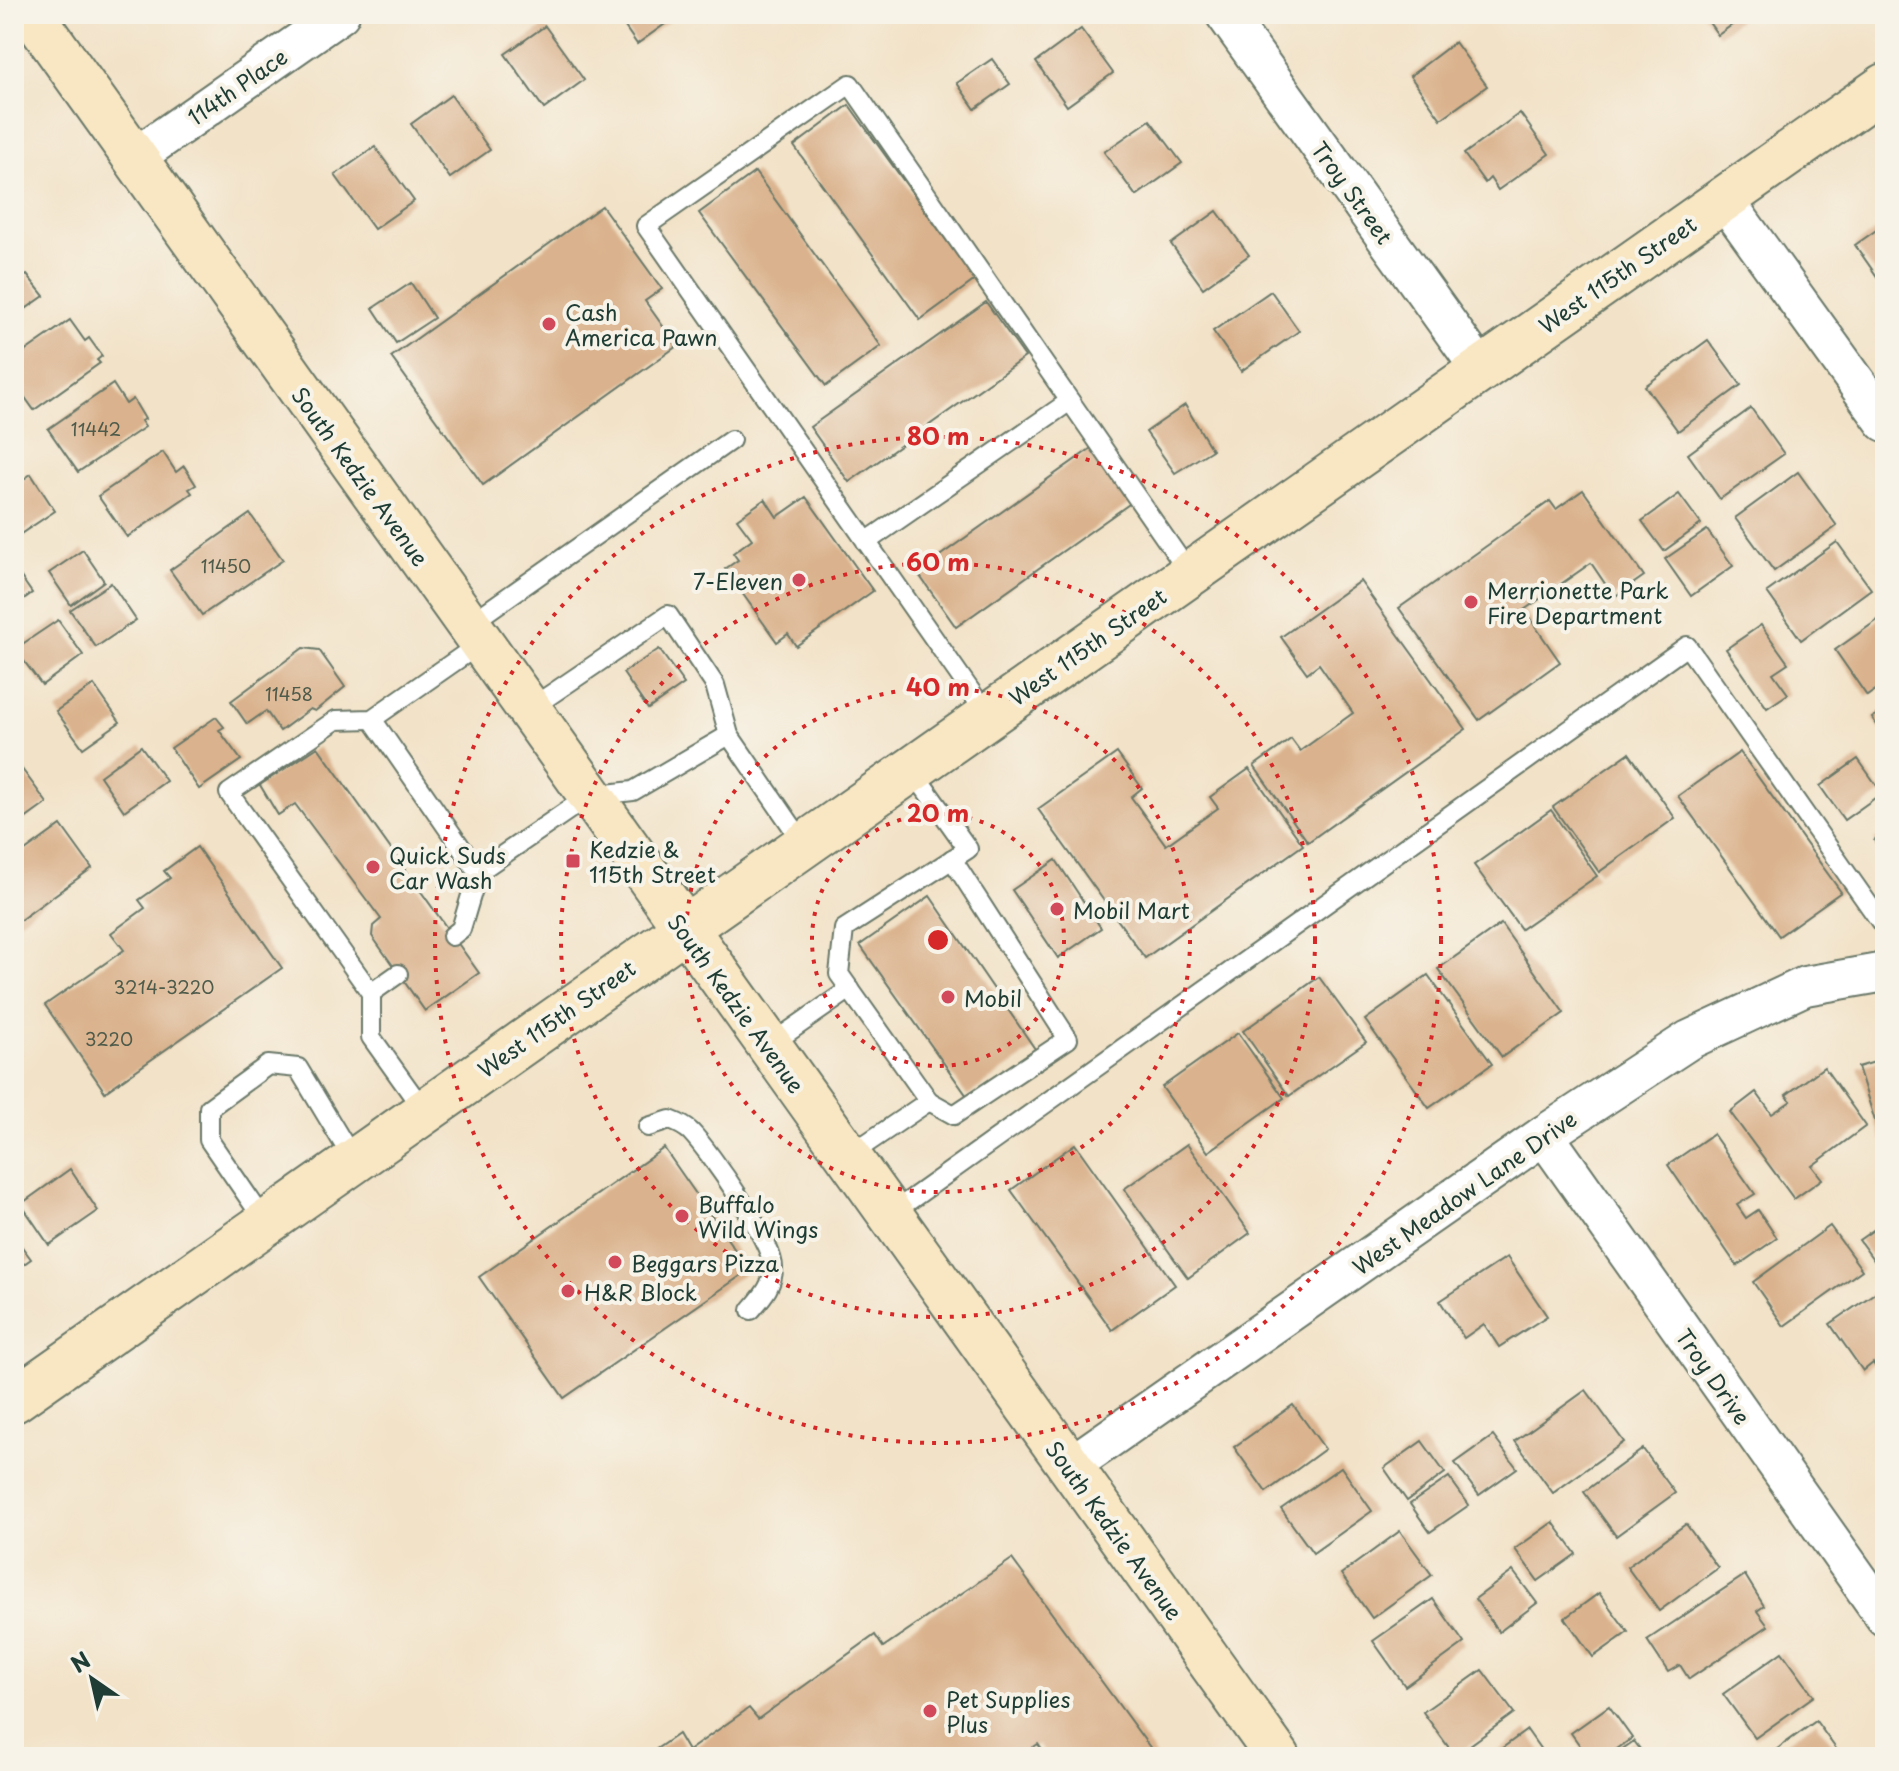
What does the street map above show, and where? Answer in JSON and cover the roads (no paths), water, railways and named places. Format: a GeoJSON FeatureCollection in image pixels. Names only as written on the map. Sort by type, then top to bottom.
{"type":"FeatureCollection","features":[{"type":"Feature","properties":{"kind":"street","name":"South Kedzie Avenue"},"geometry":{"type":"LineString","coordinates":[[32,14],[1278,1757]]}},
{"type":"Feature","properties":{"kind":"street","name":"114th Place"},"geometry":{"type":"LineString","coordinates":[[134,158],[340,14]]}},
{"type":"Feature","properties":{"kind":"street","name":"Troy Street"},"geometry":{"type":"LineString","coordinates":[[1225,14],[1481,370]]}},
{"type":"Feature","properties":{"kind":"street","name":"West 115th Street"},"geometry":{"type":"LineString","coordinates":[[14,1400],[1885,86]]}},
{"type":"Feature","properties":{"kind":"street"},"geometry":{"type":"LineString","coordinates":[[1724,199],[1885,422]]}},
{"type":"Feature","properties":{"kind":"street","name":"West Meadow Lane Drive"},"geometry":{"type":"LineString","coordinates":[[1070,1466],[1544,1135],[1689,1040],[1805,986],[1885,972]]}},
{"type":"Feature","properties":{"kind":"street","name":"Troy Drive"},"geometry":{"type":"LineString","coordinates":[[1544,1135],[1885,1617]]}},
{"type":"Feature","properties":{"kind":"lane"},"geometry":{"type":"LineString","coordinates":[[988,716],[646,226],[850,84],[1190,574]]}},
{"type":"Feature","properties":{"kind":"lane"},"geometry":{"type":"LineString","coordinates":[[866,542],[1070,401]]}},
{"type":"Feature","properties":{"kind":"lane"},"geometry":{"type":"LineString","coordinates":[[424,1111],[371,1037],[371,993],[229,793],[336,720],[372,719],[474,634],[731,440]]}},
{"type":"Feature","properties":{"kind":"lane"},"geometry":{"type":"LineString","coordinates":[[528,710],[668,615],[715,685],[729,735],[804,844]]}},
{"type":"Feature","properties":{"kind":"lane"},"geometry":{"type":"LineString","coordinates":[[889,1215],[1687,646],[1885,928]]}},
{"type":"Feature","properties":{"kind":"lane"},"geometry":{"type":"LineString","coordinates":[[372,719],[478,872]]}},
{"type":"Feature","properties":{"kind":"lane"},"geometry":{"type":"LineString","coordinates":[[457,932],[478,872],[589,796],[633,791],[729,735]]}},
{"type":"Feature","properties":{"kind":"lane"},"geometry":{"type":"LineString","coordinates":[[911,769],[968,849],[952,859],[844,929],[839,974],[929,1101],[954,1115],[1068,1039],[952,859]]}},
{"type":"Feature","properties":{"kind":"lane"},"geometry":{"type":"LineString","coordinates":[[371,993],[398,974]]}},
{"type":"Feature","properties":{"kind":"lane"},"geometry":{"type":"LineString","coordinates":[[768,1046],[850,989]]}},
{"type":"Feature","properties":{"kind":"lane"},"geometry":{"type":"LineString","coordinates":[[266,1223],[209,1140],[209,1108],[268,1065],[298,1068],[354,1161]]}},
{"type":"Feature","properties":{"kind":"lane"},"geometry":{"type":"LineString","coordinates":[[848,1157],[929,1101]]}},
{"type":"Feature","properties":{"kind":"lane"},"geometry":{"type":"LineString","coordinates":[[648,1127],[670,1120],[692,1133],[760,1229],[770,1248],[774,1265],[772,1281],[751,1310]]}},
{"type":"Feature","properties":{"kind":"place","name":"Cash America Pawn"},"geometry":{"type":"Point","coordinates":[549,324]}},
{"type":"Feature","properties":{"kind":"place","name":"7-Eleven"},"geometry":{"type":"Point","coordinates":[799,580]}},
{"type":"Feature","properties":{"kind":"place","name":"Merrionette Park Fire Department"},"geometry":{"type":"Point","coordinates":[1471,602]}},
{"type":"Feature","properties":{"kind":"place","name":"Kedzie & 115th Street"},"geometry":{"type":"Point","coordinates":[573,861]}},
{"type":"Feature","properties":{"kind":"place","name":"Quick Suds Car Wash"},"geometry":{"type":"Point","coordinates":[373,867]}},
{"type":"Feature","properties":{"kind":"place","name":"Mobil Mart"},"geometry":{"type":"Point","coordinates":[1057,909]}},
{"type":"Feature","properties":{"kind":"place","name":"Mobil"},"geometry":{"type":"Point","coordinates":[948,997]}},
{"type":"Feature","properties":{"kind":"place","name":"Buffalo Wild Wings"},"geometry":{"type":"Point","coordinates":[682,1216]}},
{"type":"Feature","properties":{"kind":"place","name":"Beggars Pizza"},"geometry":{"type":"Point","coordinates":[615,1262]}},
{"type":"Feature","properties":{"kind":"place","name":"H&R Block"},"geometry":{"type":"Point","coordinates":[568,1291]}},
{"type":"Feature","properties":{"kind":"place","name":"Pet Supplies Plus"},"geometry":{"type":"Point","coordinates":[930,1711]}}]}
